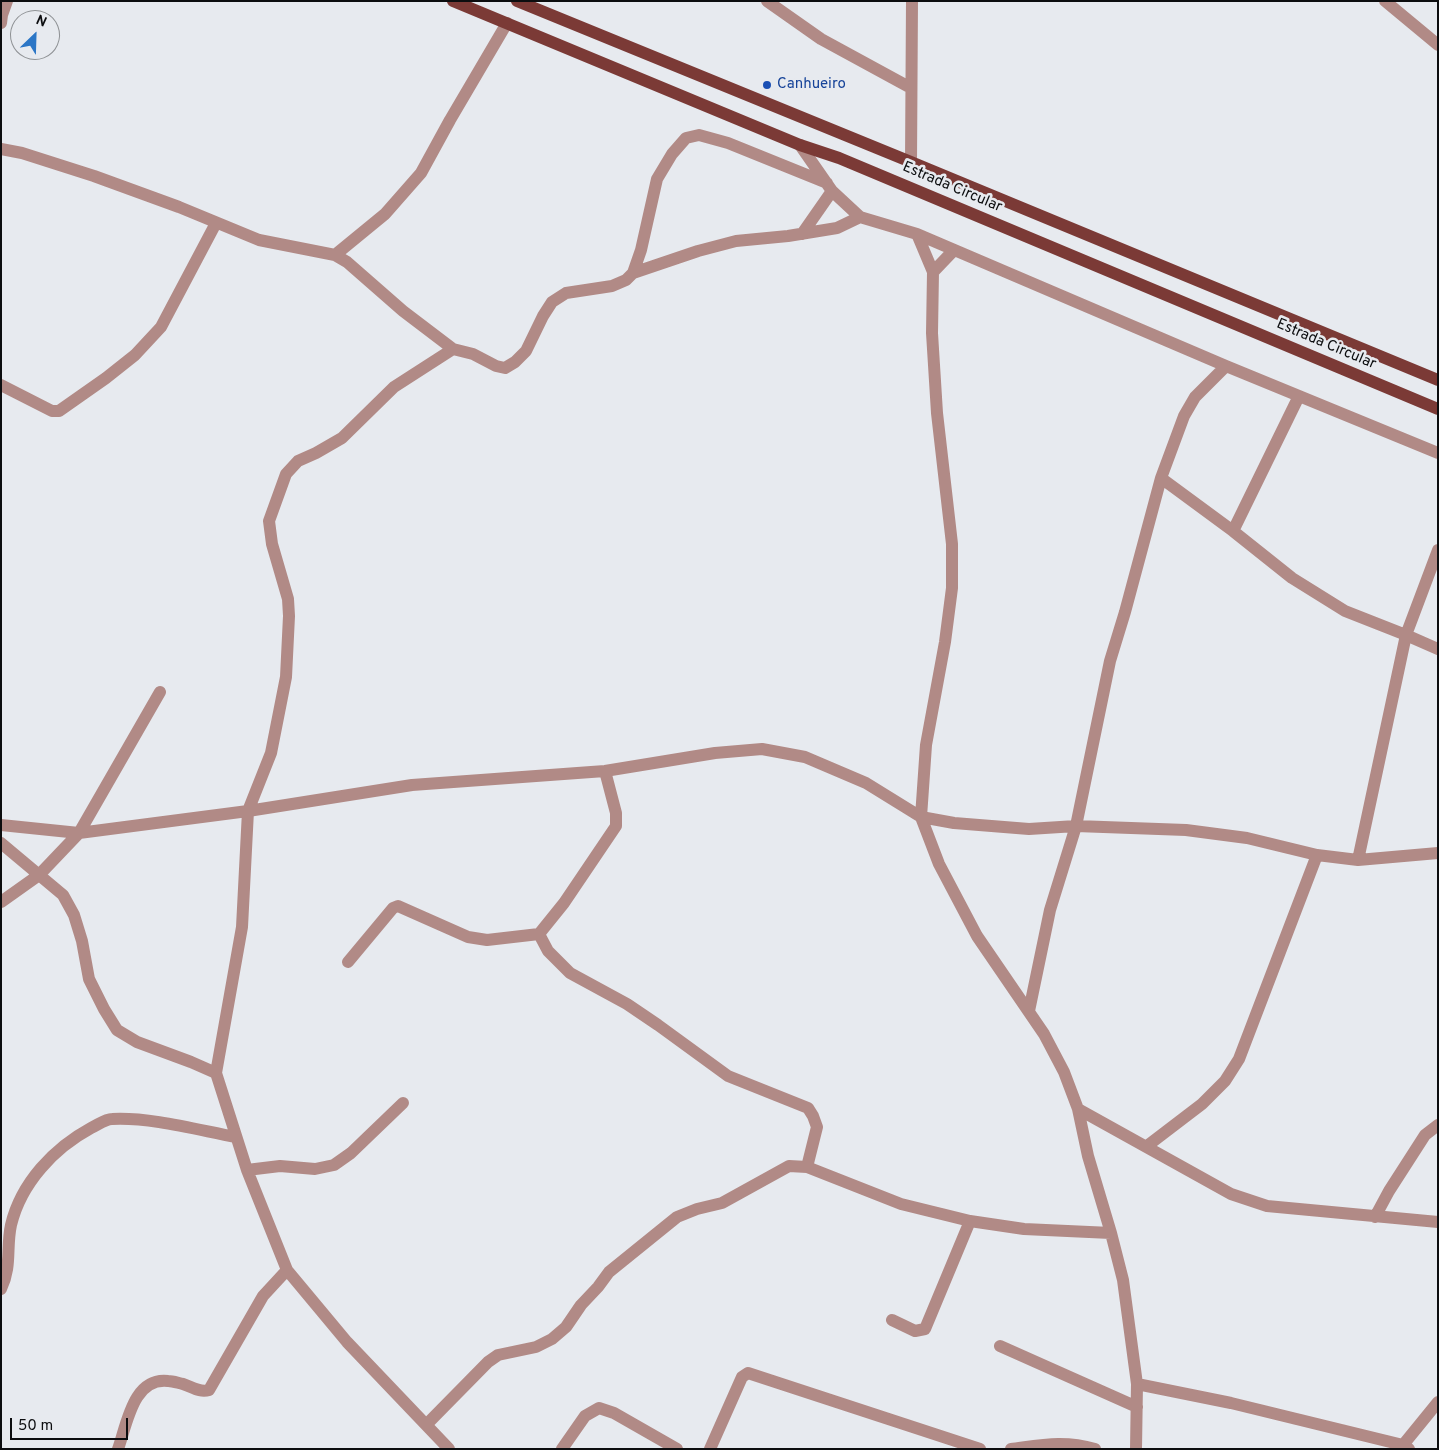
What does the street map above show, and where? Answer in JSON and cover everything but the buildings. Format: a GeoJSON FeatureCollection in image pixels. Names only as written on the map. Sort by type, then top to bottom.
{"type":"FeatureCollection","features":[{"type":"Feature","properties":{"kind":"main road","name":"Estrada Circular"},"geometry":{"type":"LineString","coordinates":[[453,1],[800,145],[856,166],[1438,409]]}},
{"type":"Feature","properties":{"kind":"main road","name":"Estrada Circular"},"geometry":{"type":"LineString","coordinates":[[517,1],[1438,380]]}},
{"type":"Feature","properties":{"kind":"street"},"geometry":{"type":"LineString","coordinates":[[1,23],[7,1]]}},
{"type":"Feature","properties":{"kind":"street"},"geometry":{"type":"LineString","coordinates":[[767,1],[822,39],[910,88]]}},
{"type":"Feature","properties":{"kind":"street"},"geometry":{"type":"LineString","coordinates":[[911,162],[912,1]]}},
{"type":"Feature","properties":{"kind":"street"},"geometry":{"type":"LineString","coordinates":[[1385,1],[1437,42]]}},
{"type":"Feature","properties":{"kind":"street"},"geometry":{"type":"LineString","coordinates":[[335,255],[385,214],[421,173],[507,23]]}},
{"type":"Feature","properties":{"kind":"street"},"geometry":{"type":"LineString","coordinates":[[1,149],[22,153],[94,176],[179,207],[259,240],[335,255],[347,262],[403,311],[453,349],[473,354],[496,366],[505,368],[515,362],[526,351],[552,302],[566,293],[612,286],[626,280],[633,273],[641,250],[658,179],[672,154],[686,138],[699,135],[728,143],[830,187]]}},
{"type":"Feature","properties":{"kind":"street"},"geometry":{"type":"LineString","coordinates":[[800,145],[830,187],[860,217],[917,234],[1226,366],[1438,453]]}},
{"type":"Feature","properties":{"kind":"street"},"geometry":{"type":"LineString","coordinates":[[802,234],[830,187]]}},
{"type":"Feature","properties":{"kind":"street"},"geometry":{"type":"LineString","coordinates":[[633,273],[698,251],[736,241],[837,228],[860,217]]}},
{"type":"Feature","properties":{"kind":"street"},"geometry":{"type":"LineString","coordinates":[[1,385],[52,411],[59,411],[106,378],[135,355],[161,327],[216,223]]}},
{"type":"Feature","properties":{"kind":"street"},"geometry":{"type":"LineString","coordinates":[[917,234],[933,272],[932,333],[937,413],[952,544],[952,588],[945,642],[926,745],[921,817],[939,864],[977,936],[1044,1034],[1064,1072],[1078,1109],[1088,1156],[1112,1233],[1123,1280],[1137,1384],[1136,1449]]}},
{"type":"Feature","properties":{"kind":"street"},"geometry":{"type":"LineString","coordinates":[[933,272],[954,250]]}},
{"type":"Feature","properties":{"kind":"street"},"geometry":{"type":"LineString","coordinates":[[449,1449],[348,1342],[288,1270],[247,1170],[216,1073],[242,927],[248,811],[271,753],[286,677],[288,599],[272,544],[269,520],[286,474],[298,461],[342,438],[394,387],[453,349]]}},
{"type":"Feature","properties":{"kind":"street"},"geometry":{"type":"LineString","coordinates":[[1029,1011],[1050,910],[1076,826],[1110,661],[1161,478],[1184,416],[1196,397],[1226,366]]}},
{"type":"Feature","properties":{"kind":"street"},"geometry":{"type":"LineString","coordinates":[[1233,530],[1299,396]]}},
{"type":"Feature","properties":{"kind":"street"},"geometry":{"type":"LineString","coordinates":[[1161,478],[1233,530],[1292,578],[1346,611],[1438,649]]}},
{"type":"Feature","properties":{"kind":"street"},"geometry":{"type":"LineString","coordinates":[[1358,860],[1406,635],[1438,550]]}},
{"type":"Feature","properties":{"kind":"street"},"geometry":{"type":"LineString","coordinates":[[1,902],[39,874],[80,833],[160,692]]}},
{"type":"Feature","properties":{"kind":"street"},"geometry":{"type":"LineString","coordinates":[[1,825],[80,833],[248,811],[412,785],[605,772],[715,753],[762,749],[805,757],[866,783],[921,817],[954,823],[1029,829],[1076,826],[1186,830],[1247,838],[1316,855],[1358,860],[1438,853]]}},
{"type":"Feature","properties":{"kind":"street"},"geometry":{"type":"LineString","coordinates":[[348,962],[393,908],[398,906],[468,937],[487,940],[539,934],[564,903],[616,826],[616,813],[605,772]]}},
{"type":"Feature","properties":{"kind":"street"},"geometry":{"type":"LineString","coordinates":[[1,842],[63,895],[74,915],[90,979],[104,1009],[117,1030],[137,1042],[216,1073]]}},
{"type":"Feature","properties":{"kind":"street"},"geometry":{"type":"LineString","coordinates":[[1147,1146],[1202,1104],[1225,1081],[1239,1059],[1316,855]]}},
{"type":"Feature","properties":{"kind":"street"},"geometry":{"type":"LineString","coordinates":[[539,934],[548,950],[570,973],[627,1004],[658,1024],[728,1076],[808,1108],[814,1116],[817,1126],[807,1167]]}},
{"type":"Feature","properties":{"kind":"street"},"geometry":{"type":"LineString","coordinates":[[247,1170],[280,1166],[315,1169],[334,1165],[351,1154],[403,1103]]}},
{"type":"Feature","properties":{"kind":"street"},"geometry":{"type":"LineString","coordinates":[[1078,1109],[1231,1194],[1267,1206],[1438,1222]]}},
{"type":"Feature","properties":{"kind":"street"},"geometry":{"type":"LineString","coordinates":[[1,1289],[7,1276],[11,1226],[24,1194],[47,1160],[86,1131],[109,1119],[139,1119],[236,1136]]}},
{"type":"Feature","properties":{"kind":"street"},"geometry":{"type":"LineString","coordinates":[[1375,1217],[1389,1191],[1425,1135],[1438,1124]]}},
{"type":"Feature","properties":{"kind":"street"},"geometry":{"type":"LineString","coordinates":[[427,1424],[488,1362],[498,1355],[536,1347],[552,1339],[566,1327],[608,1272],[677,1217],[697,1209],[722,1203],[789,1166],[807,1167],[901,1204],[970,1221],[1024,1229],[1112,1233]]}},
{"type":"Feature","properties":{"kind":"street"},"geometry":{"type":"LineString","coordinates":[[892,1320],[916,1331],[925,1329],[970,1221]]}},
{"type":"Feature","properties":{"kind":"street"},"geometry":{"type":"LineString","coordinates":[[118,1449],[135,1399],[144,1387],[155,1382],[167,1380],[200,1391],[209,1390],[263,1296],[288,1270]]}},
{"type":"Feature","properties":{"kind":"street"},"geometry":{"type":"LineString","coordinates":[[1000,1346],[1137,1407]]}},
{"type":"Feature","properties":{"kind":"street"},"geometry":{"type":"LineString","coordinates":[[710,1449],[742,1377],[748,1373],[980,1449]]}},
{"type":"Feature","properties":{"kind":"street"},"geometry":{"type":"LineString","coordinates":[[1137,1384],[1231,1404],[1406,1447],[1438,1402]]}},
{"type":"Feature","properties":{"kind":"street"},"geometry":{"type":"LineString","coordinates":[[562,1449],[585,1416],[599,1408],[614,1413],[677,1449]]}},
{"type":"Feature","properties":{"kind":"street"},"geometry":{"type":"LineString","coordinates":[[1011,1449],[1077,1443],[1095,1449]]}},
{"type":"Feature","properties":{"kind":"place","name":"Canhueiro"},"geometry":{"type":"Point","coordinates":[767,85]}}]}
